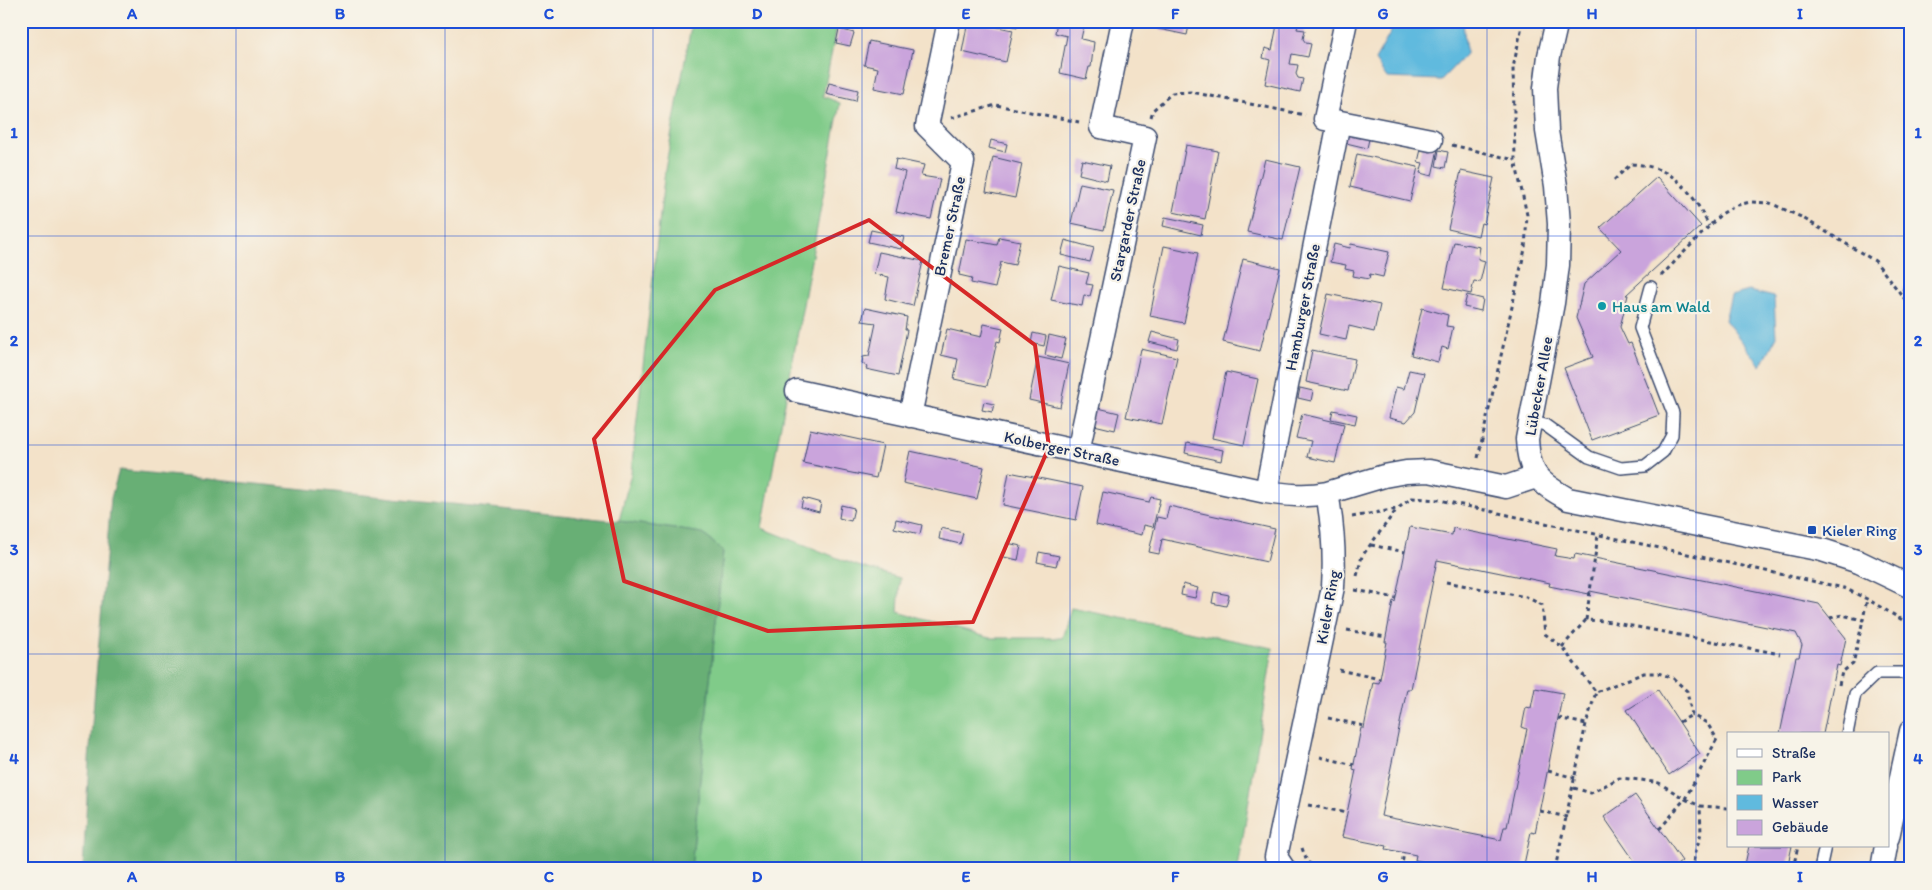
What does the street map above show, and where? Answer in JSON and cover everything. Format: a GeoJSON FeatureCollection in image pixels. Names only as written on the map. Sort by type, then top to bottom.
{"type":"FeatureCollection","features":[{"type":"Feature","properties":{"kind":"street"},"geometry":{"type":"LineString","coordinates":[[927,126],[949,21]]}},
{"type":"Feature","properties":{"kind":"street"},"geometry":{"type":"LineString","coordinates":[[1101,127],[1123,21]]}},
{"type":"Feature","properties":{"kind":"street","name":"Hamburger Straße"},"geometry":{"type":"LineString","coordinates":[[1266,492],[1332,121],[1346,21]]}},
{"type":"Feature","properties":{"kind":"street","name":"Lübecker Allee"},"geometry":{"type":"LineString","coordinates":[[1536,477],[1528,458],[1527,439],[1553,303],[1558,265],[1559,224],[1556,186],[1547,131],[1545,88],[1549,56],[1557,21]]}},
{"type":"Feature","properties":{"kind":"street"},"geometry":{"type":"LineString","coordinates":[[1332,121],[1431,140]]}},
{"type":"Feature","properties":{"kind":"street","name":"Bremer Straße"},"geometry":{"type":"LineString","coordinates":[[910,416],[963,162],[927,126]]}},
{"type":"Feature","properties":{"kind":"street","name":"Stargarder Straße"},"geometry":{"type":"LineString","coordinates":[[1078,452],[1145,137],[1101,127]]}},
{"type":"Feature","properties":{"kind":"street","name":"Kolberger Straße"},"geometry":{"type":"LineString","coordinates":[[798,391],[1266,492],[1293,496],[1312,496],[1327,492]]}},
{"type":"Feature","properties":{"kind":"street"},"geometry":{"type":"LineString","coordinates":[[1327,492],[1384,476],[1406,472],[1429,471],[1506,487],[1536,477],[1549,488],[1568,499],[1822,550],[1909,581]]}},
{"type":"Feature","properties":{"kind":"street","name":"Kieler Ring"},"geometry":{"type":"LineString","coordinates":[[1284,869],[1276,857],[1333,587],[1335,558],[1327,492]]}},
{"type":"Feature","properties":{"kind":"street"},"geometry":{"type":"LineString","coordinates":[[1890,828],[1911,731]]}},
{"type":"Feature","properties":{"kind":"street"},"geometry":{"type":"LineString","coordinates":[[1882,869],[1886,848]]}},
{"type":"Feature","properties":{"kind":"lane"},"geometry":{"type":"LineString","coordinates":[[1529,421],[1545,425],[1589,457],[1621,468],[1644,466],[1662,452],[1672,435],[1673,413],[1640,328],[1651,286]]}},
{"type":"Feature","properties":{"kind":"lane"},"geometry":{"type":"LineString","coordinates":[[1847,732],[1855,694],[1877,673],[1911,673]]}},
{"type":"Feature","properties":{"kind":"lane"},"geometry":{"type":"LineString","coordinates":[[1820,869],[1825,848]]}},
{"type":"Feature","properties":{"kind":"path"},"geometry":{"type":"LineString","coordinates":[[1473,480],[1525,248],[1527,215],[1515,160],[1513,68],[1523,21]]}},
{"type":"Feature","properties":{"kind":"path"},"geometry":{"type":"LineString","coordinates":[[1145,137],[1153,110],[1172,93],[1191,92],[1332,121]]}},
{"type":"Feature","properties":{"kind":"path"},"geometry":{"type":"LineString","coordinates":[[927,126],[996,105],[1101,127]]}},
{"type":"Feature","properties":{"kind":"path"},"geometry":{"type":"LineString","coordinates":[[1431,140],[1515,160]]}},
{"type":"Feature","properties":{"kind":"path"},"geometry":{"type":"LineString","coordinates":[[1614,180],[1631,164],[1644,165],[1670,175],[1686,186],[1709,226]]}},
{"type":"Feature","properties":{"kind":"path"},"geometry":{"type":"LineString","coordinates":[[1651,286],[1720,214],[1734,206],[1750,202],[1770,203],[1801,217],[1875,261],[1911,307]]}},
{"type":"Feature","properties":{"kind":"path"},"geometry":{"type":"LineString","coordinates":[[1332,521],[1397,509],[1412,498],[1439,500],[1844,588],[1867,599],[1911,626]]}},
{"type":"Feature","properties":{"kind":"path"},"geometry":{"type":"LineString","coordinates":[[1562,647],[1586,620],[1598,535]]}},
{"type":"Feature","properties":{"kind":"path"},"geometry":{"type":"LineString","coordinates":[[1370,545],[1405,552]]}},
{"type":"Feature","properties":{"kind":"path"},"geometry":{"type":"LineString","coordinates":[[1446,582],[1526,597],[1542,605],[1545,634],[1562,647],[1596,692]]}},
{"type":"Feature","properties":{"kind":"path"},"geometry":{"type":"LineString","coordinates":[[1354,590],[1396,598]]}},
{"type":"Feature","properties":{"kind":"path"},"geometry":{"type":"LineString","coordinates":[[1838,690],[1842,672],[1853,664],[1867,599]]}},
{"type":"Feature","properties":{"kind":"path"},"geometry":{"type":"LineString","coordinates":[[1830,618],[1842,615],[1863,620]]}},
{"type":"Feature","properties":{"kind":"path"},"geometry":{"type":"LineString","coordinates":[[1586,620],[1606,620],[1780,654]]}},
{"type":"Feature","properties":{"kind":"path"},"geometry":{"type":"LineString","coordinates":[[1346,630],[1386,638]]}},
{"type":"Feature","properties":{"kind":"path"},"geometry":{"type":"LineString","coordinates":[[1337,670],[1380,679]]}},
{"type":"Feature","properties":{"kind":"path"},"geometry":{"type":"LineString","coordinates":[[1596,692],[1644,673],[1658,672],[1673,678],[1687,692],[1692,715],[1707,723],[1717,739],[1684,799],[1659,829]]}},
{"type":"Feature","properties":{"kind":"path"},"geometry":{"type":"LineString","coordinates":[[1555,869],[1574,788],[1586,724],[1596,692]]}},
{"type":"Feature","properties":{"kind":"path"},"geometry":{"type":"LineString","coordinates":[[1679,722],[1692,715]]}},
{"type":"Feature","properties":{"kind":"path"},"geometry":{"type":"LineString","coordinates":[[1326,717],[1364,726]]}},
{"type":"Feature","properties":{"kind":"path"},"geometry":{"type":"LineString","coordinates":[[1558,718],[1586,724]]}},
{"type":"Feature","properties":{"kind":"path"},"geometry":{"type":"LineString","coordinates":[[1318,757],[1354,765]]}},
{"type":"Feature","properties":{"kind":"path"},"geometry":{"type":"LineString","coordinates":[[1548,771],[1576,778]]}},
{"type":"Feature","properties":{"kind":"path"},"geometry":{"type":"LineString","coordinates":[[1574,788],[1591,792],[1620,778],[1641,780],[1659,783],[1684,799],[1700,806],[1727,808]]}},
{"type":"Feature","properties":{"kind":"path"},"geometry":{"type":"LineString","coordinates":[[1308,805],[1347,813]]}},
{"type":"Feature","properties":{"kind":"path"},"geometry":{"type":"LineString","coordinates":[[1691,869],[1701,833],[1700,806]]}},
{"type":"Feature","properties":{"kind":"path"},"geometry":{"type":"LineString","coordinates":[[1540,811],[1567,817]]}},
{"type":"Feature","properties":{"kind":"path"},"geometry":{"type":"LineString","coordinates":[[1793,869],[1798,848]]}},
{"type":"Feature","properties":{"kind":"path"},"geometry":{"type":"LineString","coordinates":[[1401,869],[1404,853]]}},
{"type":"Feature","properties":{"kind":"highlighted area"},"geometry":{"type":"Polygon","coordinates":[[[869,220],[1035,345],[1049,447],[973,622],[768,631],[624,581],[594,439],[715,290],[869,220]]]}},
{"type":"Feature","properties":{"kind":"green space"},"geometry":{"type":"Polygon","coordinates":[[[692,21],[838,21],[823,96],[840,103],[762,528],[858,566],[900,578],[898,612],[990,638],[1062,638],[1071,608],[1273,648],[1238,869],[691,869],[723,551],[702,533],[619,521],[631,473],[665,170],[692,21]]]}},
{"type":"Feature","properties":{"kind":"green space"},"geometry":{"type":"Polygon","coordinates":[[[119,470],[619,521],[702,533],[723,551],[691,869],[83,869],[89,760],[111,498],[119,470]]]}},
{"type":"Feature","properties":{"kind":"water"},"geometry":{"type":"Polygon","coordinates":[[[1397,21],[1463,21],[1466,54],[1441,80],[1387,78],[1375,60],[1397,21]]]}},
{"type":"Feature","properties":{"kind":"water"},"geometry":{"type":"Polygon","coordinates":[[[1749,291],[1774,297],[1776,338],[1761,366],[1725,320],[1731,296],[1749,291]]]}},
{"type":"Feature","properties":{"kind":"building"},"geometry":{"type":"Polygon","coordinates":[[[968,21],[1013,30],[1006,62],[962,52],[968,21]]]}},
{"type":"Feature","properties":{"kind":"building"},"geometry":{"type":"Polygon","coordinates":[[[996,21],[1018,21],[1017,27],[996,21]]]}},
{"type":"Feature","properties":{"kind":"building"},"geometry":{"type":"Polygon","coordinates":[[[1057,21],[1084,25],[1081,39],[1094,42],[1091,67],[1089,67],[1086,79],[1060,73],[1067,36],[1055,33],[1057,21]]]}},
{"type":"Feature","properties":{"kind":"building"},"geometry":{"type":"Polygon","coordinates":[[[1155,21],[1190,21],[1187,35],[1154,28],[1155,21]]]}},
{"type":"Feature","properties":{"kind":"building"},"geometry":{"type":"Polygon","coordinates":[[[1271,21],[1299,21],[1297,29],[1305,30],[1303,39],[1306,43],[1311,44],[1308,57],[1292,54],[1290,64],[1298,65],[1296,74],[1298,78],[1303,79],[1300,92],[1265,84],[1270,60],[1263,58],[1265,48],[1272,50],[1277,25],[1271,23],[1271,21]]]}},
{"type":"Feature","properties":{"kind":"building"},"geometry":{"type":"Polygon","coordinates":[[[839,29],[854,33],[850,46],[836,43],[839,29]]]}},
{"type":"Feature","properties":{"kind":"building"},"geometry":{"type":"Polygon","coordinates":[[[869,41],[913,50],[904,94],[874,88],[878,68],[864,65],[869,41]]]}},
{"type":"Feature","properties":{"kind":"building"},"geometry":{"type":"Polygon","coordinates":[[[829,83],[858,90],[856,101],[826,94],[829,83]]]}},
{"type":"Feature","properties":{"kind":"building"},"geometry":{"type":"Polygon","coordinates":[[[1346,129],[1370,135],[1367,148],[1342,142],[1346,129]]]}},
{"type":"Feature","properties":{"kind":"building"},"geometry":{"type":"Polygon","coordinates":[[[991,140],[1007,144],[1005,152],[989,148],[991,140]]]}},
{"type":"Feature","properties":{"kind":"building"},"geometry":{"type":"Polygon","coordinates":[[[1186,145],[1218,151],[1205,219],[1173,212],[1186,145]]]}},
{"type":"Feature","properties":{"kind":"building"},"geometry":{"type":"Polygon","coordinates":[[[1422,145],[1438,149],[1432,176],[1420,173],[1423,163],[1418,162],[1422,145]]]}},
{"type":"Feature","properties":{"kind":"building"},"geometry":{"type":"Polygon","coordinates":[[[1439,150],[1448,152],[1445,168],[1436,166],[1439,150]]]}},
{"type":"Feature","properties":{"kind":"building"},"geometry":{"type":"Polygon","coordinates":[[[1357,154],[1418,167],[1410,201],[1350,187],[1357,154]]]}},
{"type":"Feature","properties":{"kind":"building"},"geometry":{"type":"Polygon","coordinates":[[[993,157],[1022,164],[1015,198],[986,192],[993,157]]]}},
{"type":"Feature","properties":{"kind":"building"},"geometry":{"type":"Polygon","coordinates":[[[896,159],[924,165],[921,176],[940,179],[931,219],[896,212],[905,172],[894,169],[896,159]]]}},
{"type":"Feature","properties":{"kind":"building"},"geometry":{"type":"Polygon","coordinates":[[[1265,159],[1300,167],[1283,240],[1247,232],[1265,159]]]}},
{"type":"Feature","properties":{"kind":"building"},"geometry":{"type":"Polygon","coordinates":[[[1082,160],[1110,166],[1107,181],[1079,174],[1082,160]]]}},
{"type":"Feature","properties":{"kind":"building"},"geometry":{"type":"Polygon","coordinates":[[[1461,171],[1494,178],[1484,224],[1481,223],[1478,236],[1448,229],[1461,171]]]}},
{"type":"Feature","properties":{"kind":"building","name":"Haus am Wald"},"geometry":{"type":"Polygon","coordinates":[[[1657,177],[1701,226],[1626,295],[1628,295],[1620,327],[1628,344],[1631,343],[1659,415],[1592,440],[1564,368],[1593,357],[1576,318],[1584,284],[1621,250],[1600,228],[1657,177]]]}},
{"type":"Feature","properties":{"kind":"building"},"geometry":{"type":"Polygon","coordinates":[[[1080,183],[1113,190],[1104,230],[1071,223],[1080,183]]]}},
{"type":"Feature","properties":{"kind":"building"},"geometry":{"type":"Polygon","coordinates":[[[1165,217],[1203,225],[1201,235],[1163,226],[1165,217]]]}},
{"type":"Feature","properties":{"kind":"building"},"geometry":{"type":"Polygon","coordinates":[[[871,230],[904,237],[901,249],[868,242],[871,230]]]}},
{"type":"Feature","properties":{"kind":"building"},"geometry":{"type":"Polygon","coordinates":[[[999,237],[1020,241],[1015,265],[1001,262],[995,288],[971,283],[972,278],[959,275],[966,239],[997,245],[999,237]]]}},
{"type":"Feature","properties":{"kind":"building"},"geometry":{"type":"Polygon","coordinates":[[[1065,240],[1094,248],[1090,262],[1061,255],[1065,240]]]}},
{"type":"Feature","properties":{"kind":"building"},"geometry":{"type":"Polygon","coordinates":[[[1454,242],[1480,247],[1478,259],[1485,261],[1480,282],[1474,281],[1471,294],[1444,288],[1454,242]]]}},
{"type":"Feature","properties":{"kind":"building"},"geometry":{"type":"Polygon","coordinates":[[[1334,244],[1350,248],[1351,244],[1389,252],[1383,277],[1370,274],[1369,279],[1353,276],[1354,271],[1345,269],[1346,265],[1330,262],[1334,244]]]}},
{"type":"Feature","properties":{"kind":"building"},"geometry":{"type":"Polygon","coordinates":[[[1164,246],[1198,253],[1184,323],[1150,316],[1164,246]]]}},
{"type":"Feature","properties":{"kind":"building"},"geometry":{"type":"Polygon","coordinates":[[[879,252],[923,261],[913,306],[885,299],[889,277],[874,274],[879,252]]]}},
{"type":"Feature","properties":{"kind":"building"},"geometry":{"type":"Polygon","coordinates":[[[1243,259],[1280,268],[1260,351],[1223,342],[1243,259]]]}},
{"type":"Feature","properties":{"kind":"building"},"geometry":{"type":"Polygon","coordinates":[[[1059,266],[1089,273],[1086,284],[1093,285],[1090,296],[1084,295],[1082,306],[1051,300],[1059,266]]]}},
{"type":"Feature","properties":{"kind":"building"},"geometry":{"type":"Polygon","coordinates":[[[1911,283],[1911,302],[1902,289],[1911,283]]]}},
{"type":"Feature","properties":{"kind":"building"},"geometry":{"type":"Polygon","coordinates":[[[1328,294],[1380,305],[1374,332],[1349,326],[1346,340],[1319,334],[1328,294]]]}},
{"type":"Feature","properties":{"kind":"building"},"geometry":{"type":"Polygon","coordinates":[[[1467,295],[1483,299],[1481,311],[1464,307],[1467,295]]]}},
{"type":"Feature","properties":{"kind":"building"},"geometry":{"type":"Polygon","coordinates":[[[865,308],[907,317],[905,330],[907,330],[898,376],[866,369],[867,367],[862,363],[863,357],[869,356],[876,323],[862,321],[865,308]]]}},
{"type":"Feature","properties":{"kind":"building"},"geometry":{"type":"Polygon","coordinates":[[[1422,308],[1448,315],[1446,326],[1453,327],[1448,349],[1442,347],[1438,362],[1411,355],[1422,308]]]}},
{"type":"Feature","properties":{"kind":"building"},"geometry":{"type":"Polygon","coordinates":[[[984,324],[1003,328],[1000,342],[997,341],[987,386],[954,379],[958,359],[941,355],[947,329],[981,337],[984,324]]]}},
{"type":"Feature","properties":{"kind":"building"},"geometry":{"type":"Polygon","coordinates":[[[1152,332],[1179,339],[1177,349],[1149,342],[1152,332]]]}},
{"type":"Feature","properties":{"kind":"building"},"geometry":{"type":"Polygon","coordinates":[[[1033,333],[1046,336],[1044,346],[1031,343],[1033,333]]]}},
{"type":"Feature","properties":{"kind":"building"},"geometry":{"type":"Polygon","coordinates":[[[1049,335],[1066,339],[1061,359],[1045,355],[1049,335]]]}},
{"type":"Feature","properties":{"kind":"building"},"geometry":{"type":"Polygon","coordinates":[[[1141,349],[1177,357],[1162,424],[1126,417],[1141,349]]]}},
{"type":"Feature","properties":{"kind":"building"},"geometry":{"type":"Polygon","coordinates":[[[1312,350],[1355,359],[1348,391],[1306,382],[1312,350]]]}},
{"type":"Feature","properties":{"kind":"building"},"geometry":{"type":"Polygon","coordinates":[[[1038,357],[1069,364],[1060,407],[1029,400],[1038,357]]]}},
{"type":"Feature","properties":{"kind":"building"},"geometry":{"type":"Polygon","coordinates":[[[1409,370],[1424,373],[1415,412],[1406,422],[1389,418],[1396,387],[1404,389],[1409,370]]]}},
{"type":"Feature","properties":{"kind":"building"},"geometry":{"type":"Polygon","coordinates":[[[1226,372],[1258,379],[1244,445],[1212,438],[1226,372]]]}},
{"type":"Feature","properties":{"kind":"building"},"geometry":{"type":"Polygon","coordinates":[[[1300,388],[1313,391],[1311,401],[1298,398],[1300,388]]]}},
{"type":"Feature","properties":{"kind":"building"},"geometry":{"type":"Polygon","coordinates":[[[984,402],[994,404],[992,412],[982,410],[984,402]]]}},
{"type":"Feature","properties":{"kind":"building"},"geometry":{"type":"Polygon","coordinates":[[[1094,407],[1119,413],[1115,430],[1090,424],[1094,407]]]}},
{"type":"Feature","properties":{"kind":"building"},"geometry":{"type":"Polygon","coordinates":[[[1333,410],[1357,415],[1355,424],[1331,419],[1333,410]]]}},
{"type":"Feature","properties":{"kind":"building"},"geometry":{"type":"Polygon","coordinates":[[[1302,414],[1344,424],[1335,463],[1307,457],[1311,441],[1296,438],[1302,414]]]}},
{"type":"Feature","properties":{"kind":"building"},"geometry":{"type":"Polygon","coordinates":[[[810,429],[883,445],[876,478],[803,463],[810,429]]]}},
{"type":"Feature","properties":{"kind":"building"},"geometry":{"type":"Polygon","coordinates":[[[1187,443],[1223,450],[1221,461],[1185,453],[1187,443]]]}},
{"type":"Feature","properties":{"kind":"building"},"geometry":{"type":"Polygon","coordinates":[[[910,451],[984,467],[977,499],[903,483],[910,451]]]}},
{"type":"Feature","properties":{"kind":"building"},"geometry":{"type":"Polygon","coordinates":[[[1009,472],[1083,487],[1076,520],[1003,505],[1009,472]]]}},
{"type":"Feature","properties":{"kind":"building"},"geometry":{"type":"Polygon","coordinates":[[[1103,492],[1149,502],[1151,497],[1160,499],[1153,527],[1144,525],[1142,535],[1096,525],[1103,492]]]}},
{"type":"Feature","properties":{"kind":"building"},"geometry":{"type":"Polygon","coordinates":[[[803,498],[821,503],[819,512],[801,507],[803,498]]]}},
{"type":"Feature","properties":{"kind":"building"},"geometry":{"type":"Polygon","coordinates":[[[841,505],[854,508],[851,521],[839,518],[841,505]]]}},
{"type":"Feature","properties":{"kind":"building"},"geometry":{"type":"Polygon","coordinates":[[[1169,506],[1275,529],[1267,562],[1162,539],[1159,554],[1149,552],[1157,517],[1166,519],[1169,506]]]}},
{"type":"Feature","properties":{"kind":"building"},"geometry":{"type":"Polygon","coordinates":[[[896,519],[922,525],[920,534],[894,528],[896,519]]]}},
{"type":"Feature","properties":{"kind":"building"},"geometry":{"type":"Polygon","coordinates":[[[1410,527],[1452,535],[1453,528],[1557,549],[1555,556],[1574,559],[1575,554],[1819,604],[1846,638],[1840,666],[1837,665],[1823,732],[1780,732],[1796,657],[1799,657],[1802,645],[1796,633],[1590,591],[1589,594],[1549,586],[1550,583],[1437,560],[1411,689],[1407,689],[1381,816],[1501,840],[1504,827],[1507,827],[1527,729],[1522,727],[1526,707],[1531,708],[1535,688],[1563,693],[1535,833],[1531,832],[1523,869],[1484,869],[1455,863],[1454,868],[1415,860],[1416,855],[1386,849],[1387,846],[1342,837],[1356,770],[1353,769],[1361,728],[1364,728],[1373,682],[1379,683],[1393,601],[1395,602],[1410,527]]]}},
{"type":"Feature","properties":{"kind":"building"},"geometry":{"type":"Polygon","coordinates":[[[941,528],[963,533],[960,544],[939,539],[941,528]]]}},
{"type":"Feature","properties":{"kind":"building"},"geometry":{"type":"Polygon","coordinates":[[[1007,543],[1021,546],[1018,560],[1004,557],[1007,543]]]}},
{"type":"Feature","properties":{"kind":"building"},"geometry":{"type":"Polygon","coordinates":[[[1039,552],[1059,556],[1056,566],[1037,562],[1039,552]]]}},
{"type":"Feature","properties":{"kind":"building"},"geometry":{"type":"Polygon","coordinates":[[[1183,584],[1198,588],[1195,598],[1181,595],[1183,584]]]}},
{"type":"Feature","properties":{"kind":"building"},"geometry":{"type":"Polygon","coordinates":[[[1214,592],[1229,595],[1226,606],[1212,603],[1214,592]]]}},
{"type":"Feature","properties":{"kind":"building"},"geometry":{"type":"Polygon","coordinates":[[[1658,690],[1700,754],[1669,775],[1627,710],[1658,690]]]}},
{"type":"Feature","properties":{"kind":"building"},"geometry":{"type":"Polygon","coordinates":[[[1635,795],[1682,861],[1672,869],[1640,869],[1604,817],[1635,795]]]}},
{"type":"Feature","properties":{"kind":"building"},"geometry":{"type":"Polygon","coordinates":[[[1749,848],[1792,848],[1787,869],[1744,869],[1749,848]]]}},
{"type":"Feature","properties":{"kind":"place","name":"Haus am Wald"},"geometry":{"type":"Point","coordinates":[1602,306]}},
{"type":"Feature","properties":{"kind":"place","name":"Kieler Ring"},"geometry":{"type":"Point","coordinates":[1812,530]}}]}
